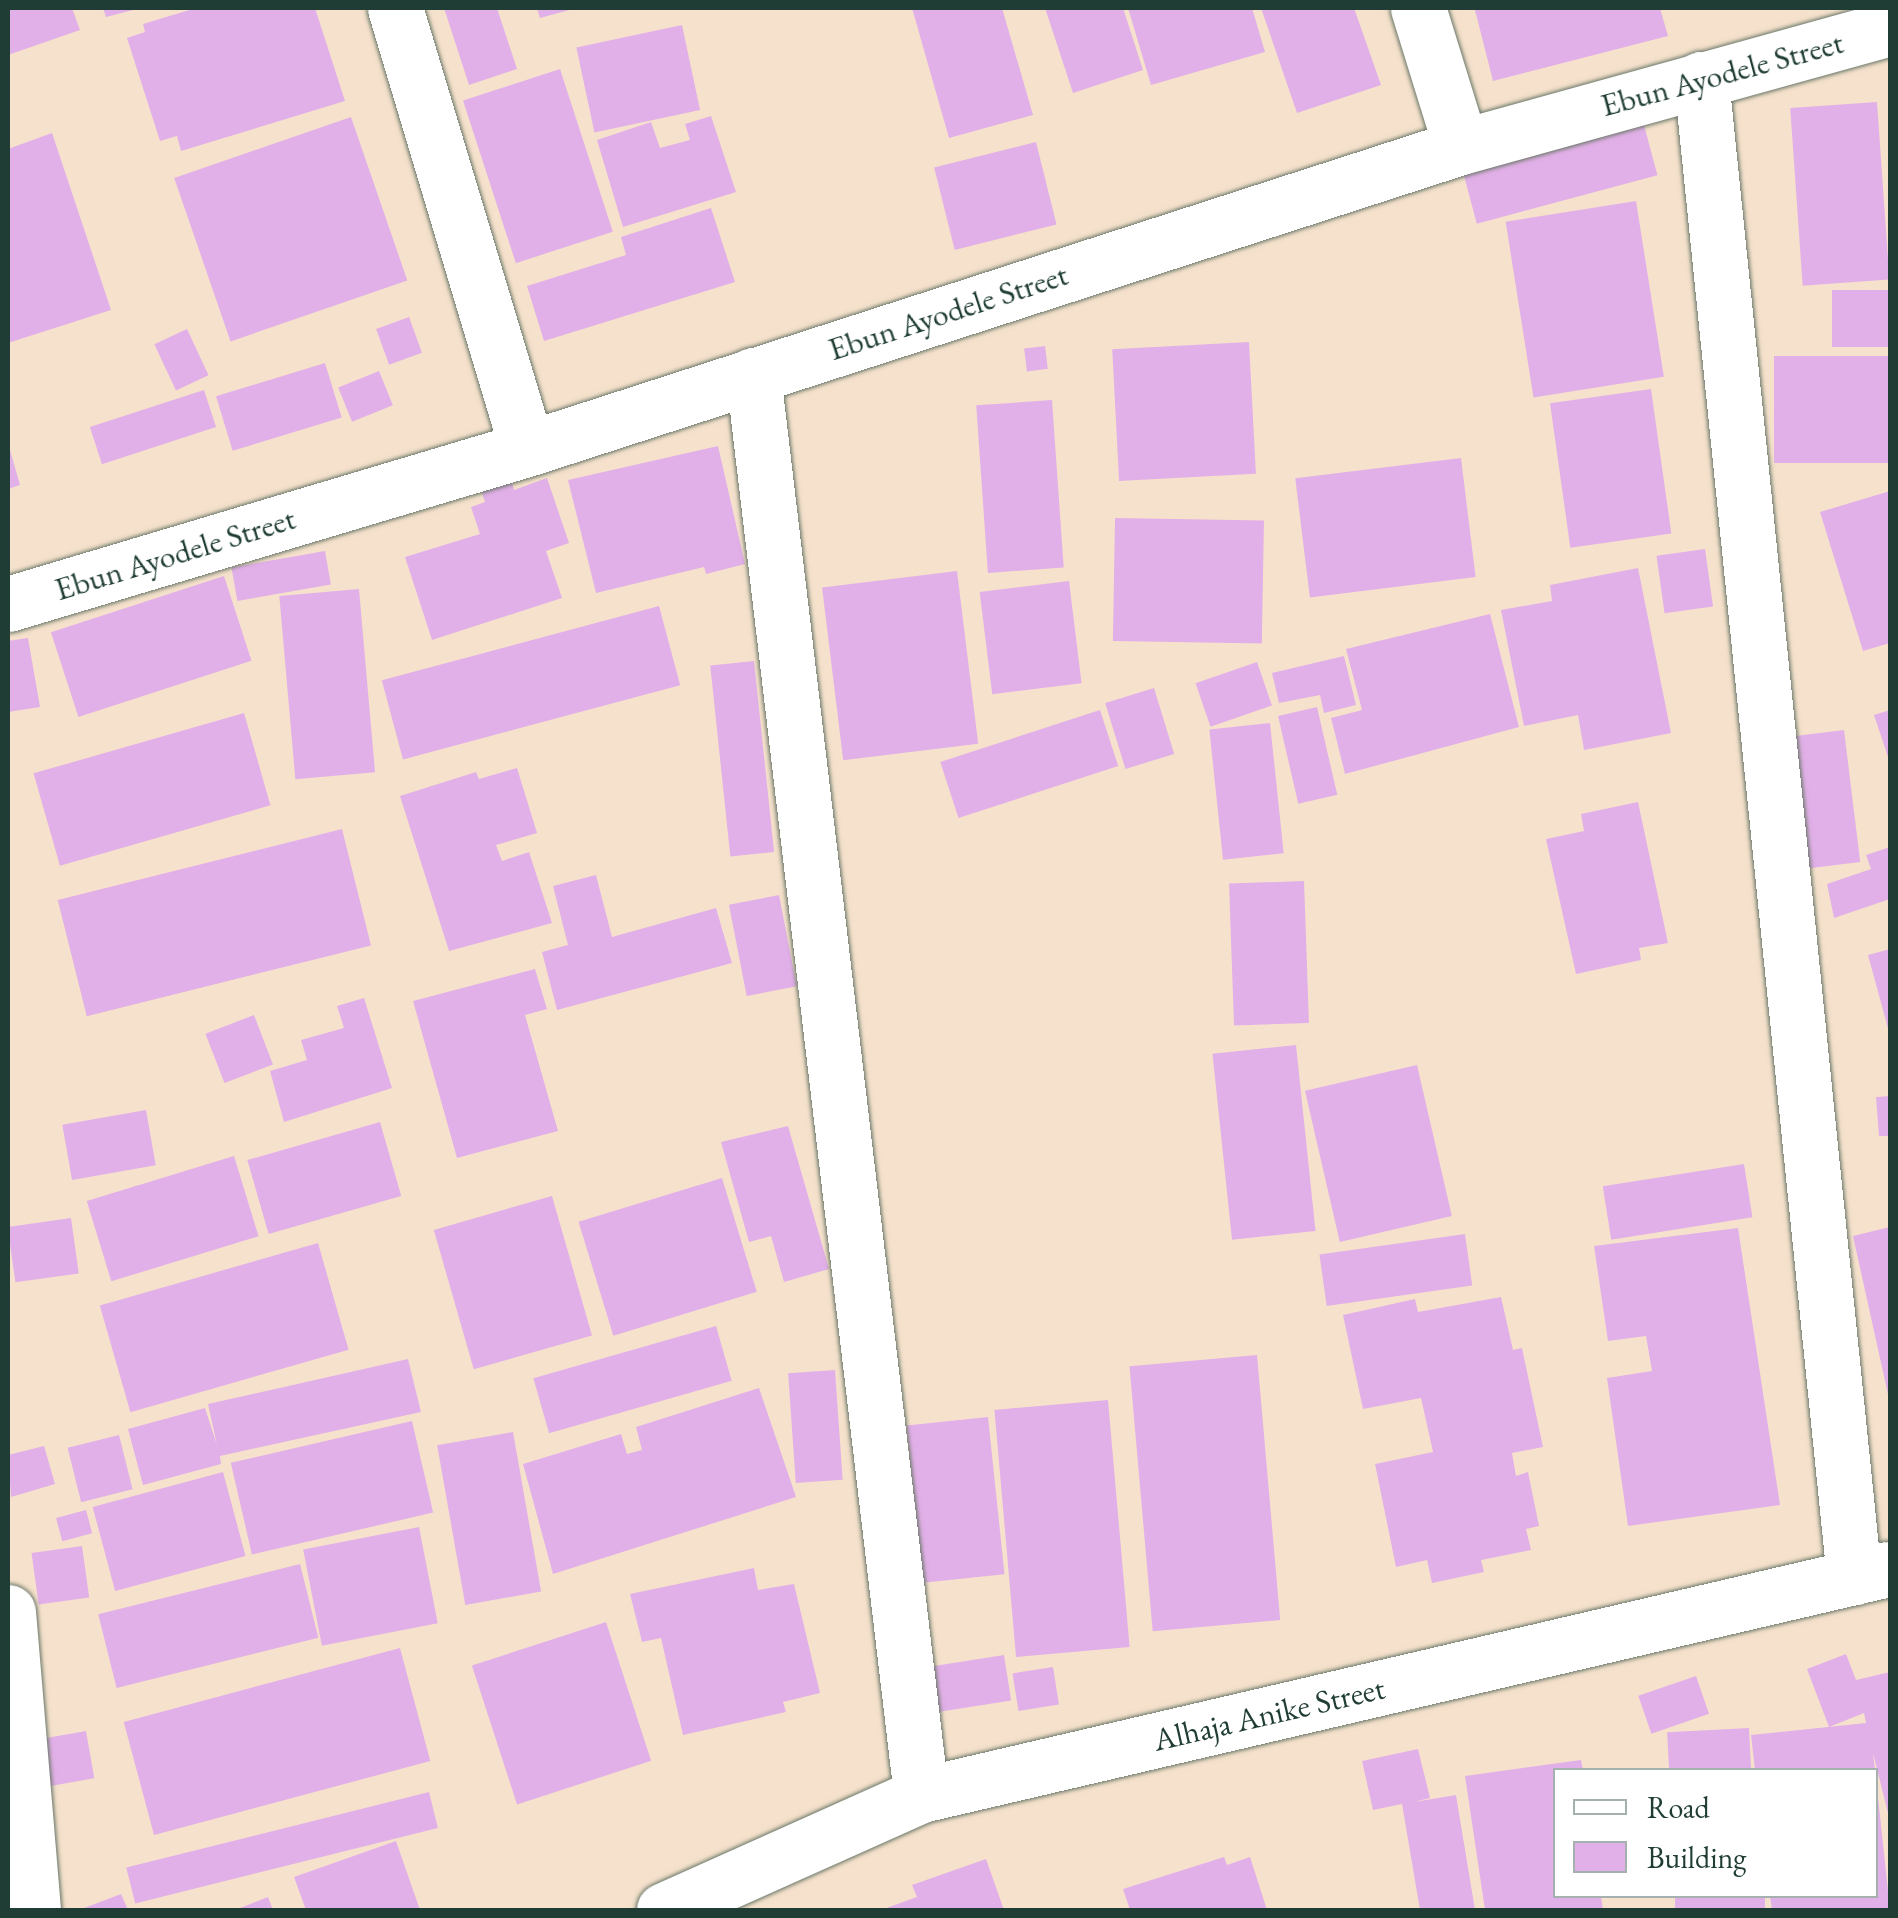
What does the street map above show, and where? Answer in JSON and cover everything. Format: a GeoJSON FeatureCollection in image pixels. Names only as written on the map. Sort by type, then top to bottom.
{"type":"FeatureCollection","features":[{"type":"Feature","properties":{"kind":"street"},"geometry":{"type":"LineString","coordinates":[[395,8],[527,449]]}},
{"type":"Feature","properties":{"kind":"street"},"geometry":{"type":"LineString","coordinates":[[1418,8],[1460,148]]}},
{"type":"Feature","properties":{"kind":"street","name":"Ebun Ayodele Street"},"geometry":{"type":"LineString","coordinates":[[8,604],[527,449],[1460,148],[1890,28]]}},
{"type":"Feature","properties":{"kind":"street"},"geometry":{"type":"LineString","coordinates":[[1700,78],[1872,1572]]}},
{"type":"Feature","properties":{"kind":"street"},"geometry":{"type":"LineString","coordinates":[[753,375],[921,1795]]}},
{"type":"Feature","properties":{"kind":"street","name":"Alhaja Anike Street"},"geometry":{"type":"LineString","coordinates":[[664,1910],[921,1795],[1872,1572]]}},
{"type":"Feature","properties":{"kind":"street"},"geometry":{"type":"LineString","coordinates":[[8,1612],[33,1910]]}},
{"type":"Feature","properties":{"kind":"building"},"geometry":{"type":"Polygon","coordinates":[[[8,8],[72,8],[80,30],[8,55],[8,8]]]}},
{"type":"Feature","properties":{"kind":"building"},"geometry":{"type":"Polygon","coordinates":[[[103,8],[137,8],[137,9],[106,17],[103,8]]]}},
{"type":"Feature","properties":{"kind":"building"},"geometry":{"type":"Polygon","coordinates":[[[196,8],[315,8],[345,101],[181,151],[177,136],[160,141],[127,38],[145,32],[143,24],[196,8]]]}},
{"type":"Feature","properties":{"kind":"building"},"geometry":{"type":"Polygon","coordinates":[[[444,8],[497,8],[517,69],[469,85],[444,8]]]}},
{"type":"Feature","properties":{"kind":"building"},"geometry":{"type":"Polygon","coordinates":[[[537,8],[573,8],[573,9],[540,18],[537,8]]]}},
{"type":"Feature","properties":{"kind":"building"},"geometry":{"type":"Polygon","coordinates":[[[912,8],[1002,8],[1033,115],[949,138],[912,8]]]}},
{"type":"Feature","properties":{"kind":"building"},"geometry":{"type":"Polygon","coordinates":[[[1045,8],[1123,8],[1143,70],[1073,93],[1045,8]]]}},
{"type":"Feature","properties":{"kind":"building"},"geometry":{"type":"Polygon","coordinates":[[[1128,8],[1252,8],[1265,52],[1151,85],[1128,8]]]}},
{"type":"Feature","properties":{"kind":"building"},"geometry":{"type":"Polygon","coordinates":[[[1261,8],[1354,8],[1381,85],[1297,113],[1261,8]]]}},
{"type":"Feature","properties":{"kind":"building"},"geometry":{"type":"Polygon","coordinates":[[[1660,8],[1668,36],[1493,81],[1475,10],[1660,8]]]}},
{"type":"Feature","properties":{"kind":"building"},"geometry":{"type":"Polygon","coordinates":[[[682,25],[700,110],[594,133],[576,47],[682,25]]]}},
{"type":"Feature","properties":{"kind":"building"},"geometry":{"type":"Polygon","coordinates":[[[560,69],[613,232],[516,263],[463,101],[560,69]]]}},
{"type":"Feature","properties":{"kind":"building"},"geometry":{"type":"Polygon","coordinates":[[[1877,102],[1889,280],[1803,286],[1790,108],[1877,102]]]}},
{"type":"Feature","properties":{"kind":"building"},"geometry":{"type":"Polygon","coordinates":[[[711,116],[736,192],[623,227],[597,140],[651,122],[660,148],[690,140],[685,124],[711,116]]]}},
{"type":"Feature","properties":{"kind":"building"},"geometry":{"type":"Polygon","coordinates":[[[351,117],[407,281],[231,341],[174,178],[351,117]]]}},
{"type":"Feature","properties":{"kind":"building"},"geometry":{"type":"Polygon","coordinates":[[[1644,125],[1657,175],[1477,224],[1463,173],[1644,125]]]}},
{"type":"Feature","properties":{"kind":"building"},"geometry":{"type":"Polygon","coordinates":[[[52,133],[111,310],[8,343],[8,149],[52,133]]]}},
{"type":"Feature","properties":{"kind":"building"},"geometry":{"type":"Polygon","coordinates":[[[1036,142],[1057,224],[955,250],[934,167],[1036,142]]]}},
{"type":"Feature","properties":{"kind":"building"},"geometry":{"type":"Polygon","coordinates":[[[1636,201],[1664,377],[1533,397],[1506,222],[1636,201]]]}},
{"type":"Feature","properties":{"kind":"building"},"geometry":{"type":"Polygon","coordinates":[[[711,208],[735,282],[544,341],[527,286],[626,255],[621,237],[711,208]]]}},
{"type":"Feature","properties":{"kind":"building"},"geometry":{"type":"Polygon","coordinates":[[[1832,290],[1890,290],[1890,347],[1832,347],[1832,290]]]}},
{"type":"Feature","properties":{"kind":"building"},"geometry":{"type":"Polygon","coordinates":[[[409,317],[422,353],[389,365],[376,329],[409,317]]]}},
{"type":"Feature","properties":{"kind":"building"},"geometry":{"type":"Polygon","coordinates":[[[187,329],[209,375],[176,390],[154,344],[187,329]]]}},
{"type":"Feature","properties":{"kind":"building"},"geometry":{"type":"Polygon","coordinates":[[[1249,342],[1256,474],[1119,481],[1112,349],[1249,342]]]}},
{"type":"Feature","properties":{"kind":"building"},"geometry":{"type":"Polygon","coordinates":[[[1045,346],[1048,369],[1027,371],[1024,349],[1045,346]]]}},
{"type":"Feature","properties":{"kind":"building"},"geometry":{"type":"Polygon","coordinates":[[[1774,356],[1890,356],[1890,463],[1774,463],[1774,356]]]}},
{"type":"Feature","properties":{"kind":"building"},"geometry":{"type":"Polygon","coordinates":[[[325,363],[342,418],[233,451],[216,396],[325,363]]]}},
{"type":"Feature","properties":{"kind":"building"},"geometry":{"type":"Polygon","coordinates":[[[379,371],[393,405],[352,422],[338,387],[379,371]]]}},
{"type":"Feature","properties":{"kind":"building"},"geometry":{"type":"Polygon","coordinates":[[[1651,389],[1671,534],[1570,548],[1550,403],[1651,389]]]}},
{"type":"Feature","properties":{"kind":"building"},"geometry":{"type":"Polygon","coordinates":[[[204,390],[216,427],[102,464],[90,427],[204,390]]]}},
{"type":"Feature","properties":{"kind":"building"},"geometry":{"type":"Polygon","coordinates":[[[1052,400],[1064,568],[988,573],[976,405],[1052,400]]]}},
{"type":"Feature","properties":{"kind":"building"},"geometry":{"type":"Polygon","coordinates":[[[8,443],[20,485],[8,489],[8,443]]]}},
{"type":"Feature","properties":{"kind":"building"},"geometry":{"type":"Polygon","coordinates":[[[718,446],[745,564],[706,574],[704,567],[596,593],[568,480],[718,446]]]}},
{"type":"Feature","properties":{"kind":"building"},"geometry":{"type":"Polygon","coordinates":[[[1461,458],[1476,577],[1310,597],[1295,478],[1461,458]]]}},
{"type":"Feature","properties":{"kind":"building"},"geometry":{"type":"Polygon","coordinates":[[[510,475],[514,490],[547,478],[569,543],[546,551],[562,598],[432,640],[405,557],[480,534],[471,507],[485,502],[479,484],[510,475]]]}},
{"type":"Feature","properties":{"kind":"building"},"geometry":{"type":"Polygon","coordinates":[[[1890,491],[1890,643],[1863,651],[1820,512],[1890,491]]]}},
{"type":"Feature","properties":{"kind":"building"},"geometry":{"type":"Polygon","coordinates":[[[1115,518],[1264,521],[1262,644],[1113,641],[1115,518]]]}},
{"type":"Feature","properties":{"kind":"building"},"geometry":{"type":"Polygon","coordinates":[[[1705,549],[1713,606],[1665,613],[1656,556],[1705,549]]]}},
{"type":"Feature","properties":{"kind":"building"},"geometry":{"type":"Polygon","coordinates":[[[325,551],[331,584],[237,601],[231,567],[325,551]]]}},
{"type":"Feature","properties":{"kind":"building"},"geometry":{"type":"Polygon","coordinates":[[[1638,568],[1671,733],[1584,750],[1578,715],[1524,726],[1501,610],[1552,601],[1550,585],[1638,568]]]}},
{"type":"Feature","properties":{"kind":"building"},"geometry":{"type":"Polygon","coordinates":[[[957,571],[978,744],[843,760],[822,588],[957,571]]]}},
{"type":"Feature","properties":{"kind":"building"},"geometry":{"type":"Polygon","coordinates":[[[224,576],[252,661],[78,717],[51,632],[224,576]]]}},
{"type":"Feature","properties":{"kind":"building"},"geometry":{"type":"Polygon","coordinates":[[[1069,581],[1082,683],[992,694],[980,592],[1069,581]]]}},
{"type":"Feature","properties":{"kind":"building"},"geometry":{"type":"Polygon","coordinates":[[[359,589],[375,772],[295,779],[279,596],[359,589]]]}},
{"type":"Feature","properties":{"kind":"building"},"geometry":{"type":"Polygon","coordinates":[[[659,606],[680,685],[403,759],[382,680],[659,606]]]}},
{"type":"Feature","properties":{"kind":"building"},"geometry":{"type":"Polygon","coordinates":[[[1490,614],[1519,727],[1345,774],[1331,718],[1362,710],[1346,649],[1490,614]]]}},
{"type":"Feature","properties":{"kind":"building"},"geometry":{"type":"Polygon","coordinates":[[[28,638],[40,707],[8,712],[8,641],[28,638]]]}},
{"type":"Feature","properties":{"kind":"building"},"geometry":{"type":"Polygon","coordinates":[[[1344,656],[1356,705],[1324,713],[1320,695],[1279,703],[1272,673],[1344,656]]]}},
{"type":"Feature","properties":{"kind":"building"},"geometry":{"type":"Polygon","coordinates":[[[754,661],[774,852],[730,857],[710,666],[754,661]]]}},
{"type":"Feature","properties":{"kind":"building"},"geometry":{"type":"Polygon","coordinates":[[[1257,662],[1272,705],[1211,727],[1196,683],[1257,662]]]}},
{"type":"Feature","properties":{"kind":"building"},"geometry":{"type":"Polygon","coordinates":[[[1154,688],[1174,754],[1125,769],[1105,703],[1154,688]]]}},
{"type":"Feature","properties":{"kind":"building"},"geometry":{"type":"Polygon","coordinates":[[[1317,707],[1337,795],[1298,804],[1278,716],[1317,707]]]}},
{"type":"Feature","properties":{"kind":"building"},"geometry":{"type":"Polygon","coordinates":[[[1100,710],[1118,766],[958,818],[940,762],[1100,710]]]}},
{"type":"Feature","properties":{"kind":"building"},"geometry":{"type":"Polygon","coordinates":[[[1890,710],[1890,763],[1874,715],[1890,710]]]}},
{"type":"Feature","properties":{"kind":"building"},"geometry":{"type":"Polygon","coordinates":[[[244,713],[270,805],[60,866],[33,773],[244,713]]]}},
{"type":"Feature","properties":{"kind":"building"},"geometry":{"type":"Polygon","coordinates":[[[1270,723],[1284,853],[1223,860],[1209,729],[1270,723]]]}},
{"type":"Feature","properties":{"kind":"building"},"geometry":{"type":"Polygon","coordinates":[[[1844,730],[1860,862],[1806,869],[1789,737],[1844,730]]]}},
{"type":"Feature","properties":{"kind":"building"},"geometry":{"type":"Polygon","coordinates":[[[517,768],[537,833],[496,845],[502,861],[529,852],[552,923],[449,951],[400,796],[476,772],[479,779],[517,768]]]}},
{"type":"Feature","properties":{"kind":"building"},"geometry":{"type":"Polygon","coordinates":[[[1638,802],[1668,943],[1639,948],[1641,960],[1576,974],[1546,839],[1584,831],[1581,814],[1638,802]]]}},
{"type":"Feature","properties":{"kind":"building"},"geometry":{"type":"Polygon","coordinates":[[[342,829],[371,945],[87,1016],[58,900],[342,829]]]}},
{"type":"Feature","properties":{"kind":"building"},"geometry":{"type":"Polygon","coordinates":[[[1890,847],[1890,899],[1834,918],[1827,884],[1871,869],[1866,855],[1890,847]]]}},
{"type":"Feature","properties":{"kind":"building"},"geometry":{"type":"Polygon","coordinates":[[[596,875],[612,937],[716,908],[732,963],[557,1010],[542,952],[568,945],[553,886],[596,875]]]}},
{"type":"Feature","properties":{"kind":"building"},"geometry":{"type":"Polygon","coordinates":[[[1304,881],[1309,1023],[1234,1026],[1229,884],[1304,881]]]}},
{"type":"Feature","properties":{"kind":"building"},"geometry":{"type":"Polygon","coordinates":[[[779,895],[797,986],[747,996],[729,905],[779,895]]]}},
{"type":"Feature","properties":{"kind":"building"},"geometry":{"type":"Polygon","coordinates":[[[1890,949],[1890,1032],[1889,1032],[1868,955],[1890,949]]]}},
{"type":"Feature","properties":{"kind":"building"},"geometry":{"type":"Polygon","coordinates":[[[535,969],[547,1009],[525,1015],[558,1131],[457,1158],[413,1001],[535,969]]]}},
{"type":"Feature","properties":{"kind":"building"},"geometry":{"type":"Polygon","coordinates":[[[364,998],[392,1088],[284,1122],[270,1071],[307,1060],[301,1040],[344,1028],[337,1006],[364,998]]]}},
{"type":"Feature","properties":{"kind":"building"},"geometry":{"type":"Polygon","coordinates":[[[254,1015],[273,1064],[224,1083],[205,1034],[254,1015]]]}},
{"type":"Feature","properties":{"kind":"building"},"geometry":{"type":"Polygon","coordinates":[[[1296,1045],[1316,1231],[1232,1240],[1212,1054],[1296,1045]]]}},
{"type":"Feature","properties":{"kind":"building"},"geometry":{"type":"Polygon","coordinates":[[[1417,1065],[1452,1216],[1340,1242],[1305,1091],[1417,1065]]]}},
{"type":"Feature","properties":{"kind":"building"},"geometry":{"type":"Polygon","coordinates":[[[1890,1096],[1890,1136],[1879,1136],[1876,1097],[1890,1096]]]}},
{"type":"Feature","properties":{"kind":"building"},"geometry":{"type":"Polygon","coordinates":[[[146,1110],[156,1165],[72,1180],[62,1125],[146,1110]]]}},
{"type":"Feature","properties":{"kind":"building"},"geometry":{"type":"Polygon","coordinates":[[[380,1122],[401,1196],[269,1234],[247,1160],[380,1122]]]}},
{"type":"Feature","properties":{"kind":"building"},"geometry":{"type":"Polygon","coordinates":[[[788,1126],[829,1269],[784,1282],[771,1236],[749,1242],[721,1142],[788,1126]]]}},
{"type":"Feature","properties":{"kind":"building"},"geometry":{"type":"Polygon","coordinates":[[[234,1156],[259,1236],[111,1281],[87,1201],[234,1156]]]}},
{"type":"Feature","properties":{"kind":"building"},"geometry":{"type":"Polygon","coordinates":[[[1744,1164],[1752,1217],[1611,1240],[1603,1186],[1744,1164]]]}},
{"type":"Feature","properties":{"kind":"building"},"geometry":{"type":"Polygon","coordinates":[[[722,1178],[757,1292],[613,1336],[579,1222],[722,1178]]]}},
{"type":"Feature","properties":{"kind":"building"},"geometry":{"type":"Polygon","coordinates":[[[552,1196],[592,1335],[474,1369],[434,1230],[552,1196]]]}},
{"type":"Feature","properties":{"kind":"building"},"geometry":{"type":"Polygon","coordinates":[[[71,1218],[79,1273],[15,1282],[8,1227],[71,1218]]]}},
{"type":"Feature","properties":{"kind":"building"},"geometry":{"type":"Polygon","coordinates":[[[1890,1227],[1890,1398],[1889,1399],[1853,1236],[1890,1227]]]}},
{"type":"Feature","properties":{"kind":"building"},"geometry":{"type":"Polygon","coordinates":[[[1738,1228],[1780,1505],[1628,1526],[1607,1378],[1652,1371],[1646,1336],[1608,1341],[1594,1246],[1738,1228]]]}},
{"type":"Feature","properties":{"kind":"building"},"geometry":{"type":"Polygon","coordinates":[[[1465,1234],[1472,1285],[1327,1306],[1319,1254],[1465,1234]]]}},
{"type":"Feature","properties":{"kind":"building"},"geometry":{"type":"Polygon","coordinates":[[[318,1243],[349,1350],[130,1412],[100,1306],[318,1243]]]}},
{"type":"Feature","properties":{"kind":"building"},"geometry":{"type":"Polygon","coordinates":[[[1501,1297],[1513,1350],[1522,1348],[1543,1447],[1512,1453],[1516,1476],[1528,1472],[1539,1526],[1526,1529],[1531,1550],[1481,1560],[1484,1572],[1432,1583],[1427,1560],[1396,1567],[1375,1464],[1433,1452],[1421,1398],[1363,1409],[1343,1315],[1415,1299],[1418,1312],[1501,1297]]]}},
{"type":"Feature","properties":{"kind":"building"},"geometry":{"type":"Polygon","coordinates":[[[716,1326],[732,1381],[549,1433],[533,1378],[716,1326]]]}},
{"type":"Feature","properties":{"kind":"building"},"geometry":{"type":"Polygon","coordinates":[[[1257,1355],[1280,1620],[1153,1631],[1129,1366],[1257,1355]]]}},
{"type":"Feature","properties":{"kind":"building"},"geometry":{"type":"Polygon","coordinates":[[[408,1359],[421,1412],[220,1456],[221,1464],[143,1485],[128,1429],[205,1408],[217,1445],[208,1404],[408,1359]]]}},
{"type":"Feature","properties":{"kind":"building"},"geometry":{"type":"Polygon","coordinates":[[[835,1370],[843,1480],[796,1483],[788,1373],[835,1370]]]}},
{"type":"Feature","properties":{"kind":"building"},"geometry":{"type":"Polygon","coordinates":[[[759,1388],[796,1497],[553,1574],[523,1464],[621,1434],[627,1454],[642,1450],[636,1427],[759,1388]]]}},
{"type":"Feature","properties":{"kind":"building"},"geometry":{"type":"Polygon","coordinates":[[[1108,1400],[1130,1647],[1016,1657],[994,1410],[1108,1400]]]}},
{"type":"Feature","properties":{"kind":"building"},"geometry":{"type":"Polygon","coordinates":[[[988,1417],[1005,1574],[923,1583],[906,1426],[988,1417]]]}},
{"type":"Feature","properties":{"kind":"building"},"geometry":{"type":"Polygon","coordinates":[[[412,1421],[433,1513],[252,1554],[231,1463],[412,1421]]]}},
{"type":"Feature","properties":{"kind":"building"},"geometry":{"type":"Polygon","coordinates":[[[513,1432],[541,1592],[465,1605],[437,1445],[513,1432]]]}},
{"type":"Feature","properties":{"kind":"building"},"geometry":{"type":"Polygon","coordinates":[[[119,1435],[133,1489],[81,1502],[68,1448],[119,1435]]]}},
{"type":"Feature","properties":{"kind":"building"},"geometry":{"type":"Polygon","coordinates":[[[44,1446],[55,1484],[11,1497],[8,1455],[44,1446]]]}},
{"type":"Feature","properties":{"kind":"building"},"geometry":{"type":"Polygon","coordinates":[[[223,1472],[246,1556],[115,1591],[93,1507],[223,1472]]]}},
{"type":"Feature","properties":{"kind":"building"},"geometry":{"type":"Polygon","coordinates":[[[86,1510],[92,1533],[62,1541],[56,1518],[86,1510]]]}},
{"type":"Feature","properties":{"kind":"building"},"geometry":{"type":"Polygon","coordinates":[[[419,1527],[438,1623],[322,1646],[303,1550],[419,1527]]]}},
{"type":"Feature","properties":{"kind":"building"},"geometry":{"type":"Polygon","coordinates":[[[82,1546],[89,1597],[39,1605],[31,1553],[82,1546]]]}},
{"type":"Feature","properties":{"kind":"building"},"geometry":{"type":"Polygon","coordinates":[[[300,1564],[318,1638],[117,1688],[98,1614],[300,1564]]]}},
{"type":"Feature","properties":{"kind":"building"},"geometry":{"type":"Polygon","coordinates":[[[754,1568],[758,1590],[794,1584],[820,1693],[783,1702],[786,1712],[683,1735],[661,1638],[642,1642],[630,1594],[754,1568]]]}},
{"type":"Feature","properties":{"kind":"building"},"geometry":{"type":"Polygon","coordinates":[[[606,1622],[651,1761],[517,1804],[472,1666],[606,1622]]]}},
{"type":"Feature","properties":{"kind":"building"},"geometry":{"type":"Polygon","coordinates":[[[400,1648],[430,1761],[154,1835],[124,1722],[400,1648]]]}},
{"type":"Feature","properties":{"kind":"building"},"geometry":{"type":"Polygon","coordinates":[[[1846,1654],[1856,1680],[1890,1672],[1890,1821],[1873,1753],[1875,1768],[1755,1768],[1751,1735],[1829,1727],[1807,1669],[1846,1654]],[[1864,1713],[1829,1727],[1866,1723],[1864,1713]]]}},
{"type":"Feature","properties":{"kind":"building"},"geometry":{"type":"Polygon","coordinates":[[[1004,1655],[1011,1700],[930,1713],[923,1668],[1004,1655]]]}},
{"type":"Feature","properties":{"kind":"building"},"geometry":{"type":"Polygon","coordinates":[[[1053,1667],[1059,1705],[1018,1711],[1013,1673],[1053,1667]]]}},
{"type":"Feature","properties":{"kind":"building"},"geometry":{"type":"Polygon","coordinates":[[[1696,1676],[1709,1714],[1651,1734],[1638,1696],[1696,1676]]]}},
{"type":"Feature","properties":{"kind":"building"},"geometry":{"type":"Polygon","coordinates":[[[1749,1728],[1751,1768],[1669,1768],[1667,1732],[1749,1728]]]}},
{"type":"Feature","properties":{"kind":"building"},"geometry":{"type":"Polygon","coordinates":[[[86,1731],[94,1778],[29,1790],[21,1742],[86,1731]]]}},
{"type":"Feature","properties":{"kind":"building"},"geometry":{"type":"Polygon","coordinates":[[[1418,1749],[1430,1798],[1414,1802],[1456,1795],[1475,1910],[1420,1910],[1402,1804],[1373,1810],[1362,1761],[1418,1749]]]}},
{"type":"Feature","properties":{"kind":"building"},"geometry":{"type":"Polygon","coordinates":[[[1581,1760],[1583,1768],[1553,1768],[1553,1898],[1601,1898],[1603,1910],[1485,1910],[1465,1776],[1581,1760]]]}},
{"type":"Feature","properties":{"kind":"building"},"geometry":{"type":"Polygon","coordinates":[[[429,1792],[438,1828],[135,1903],[126,1867],[429,1792]]]}},
{"type":"Feature","properties":{"kind":"building"},"geometry":{"type":"Polygon","coordinates":[[[1878,1797],[1890,1910],[1772,1910],[1770,1898],[1878,1898],[1878,1797]]]}},
{"type":"Feature","properties":{"kind":"building"},"geometry":{"type":"Polygon","coordinates":[[[396,1841],[420,1910],[306,1910],[294,1877],[396,1841]]]}},
{"type":"Feature","properties":{"kind":"building"},"geometry":{"type":"Polygon","coordinates":[[[1224,1857],[1227,1865],[1250,1857],[1267,1910],[1130,1910],[1123,1889],[1224,1857]]]}},
{"type":"Feature","properties":{"kind":"building"},"geometry":{"type":"Polygon","coordinates":[[[986,1859],[1004,1910],[881,1910],[917,1897],[912,1885],[986,1859]]]}},
{"type":"Feature","properties":{"kind":"building"},"geometry":{"type":"Polygon","coordinates":[[[121,1894],[128,1910],[79,1910],[121,1894]]]}},
{"type":"Feature","properties":{"kind":"building"},"geometry":{"type":"Polygon","coordinates":[[[268,1897],[273,1910],[235,1910],[268,1897]]]}},
{"type":"Feature","properties":{"kind":"building"},"geometry":{"type":"Polygon","coordinates":[[[1675,1898],[1765,1898],[1765,1910],[1675,1910],[1675,1898]]]}}]}
